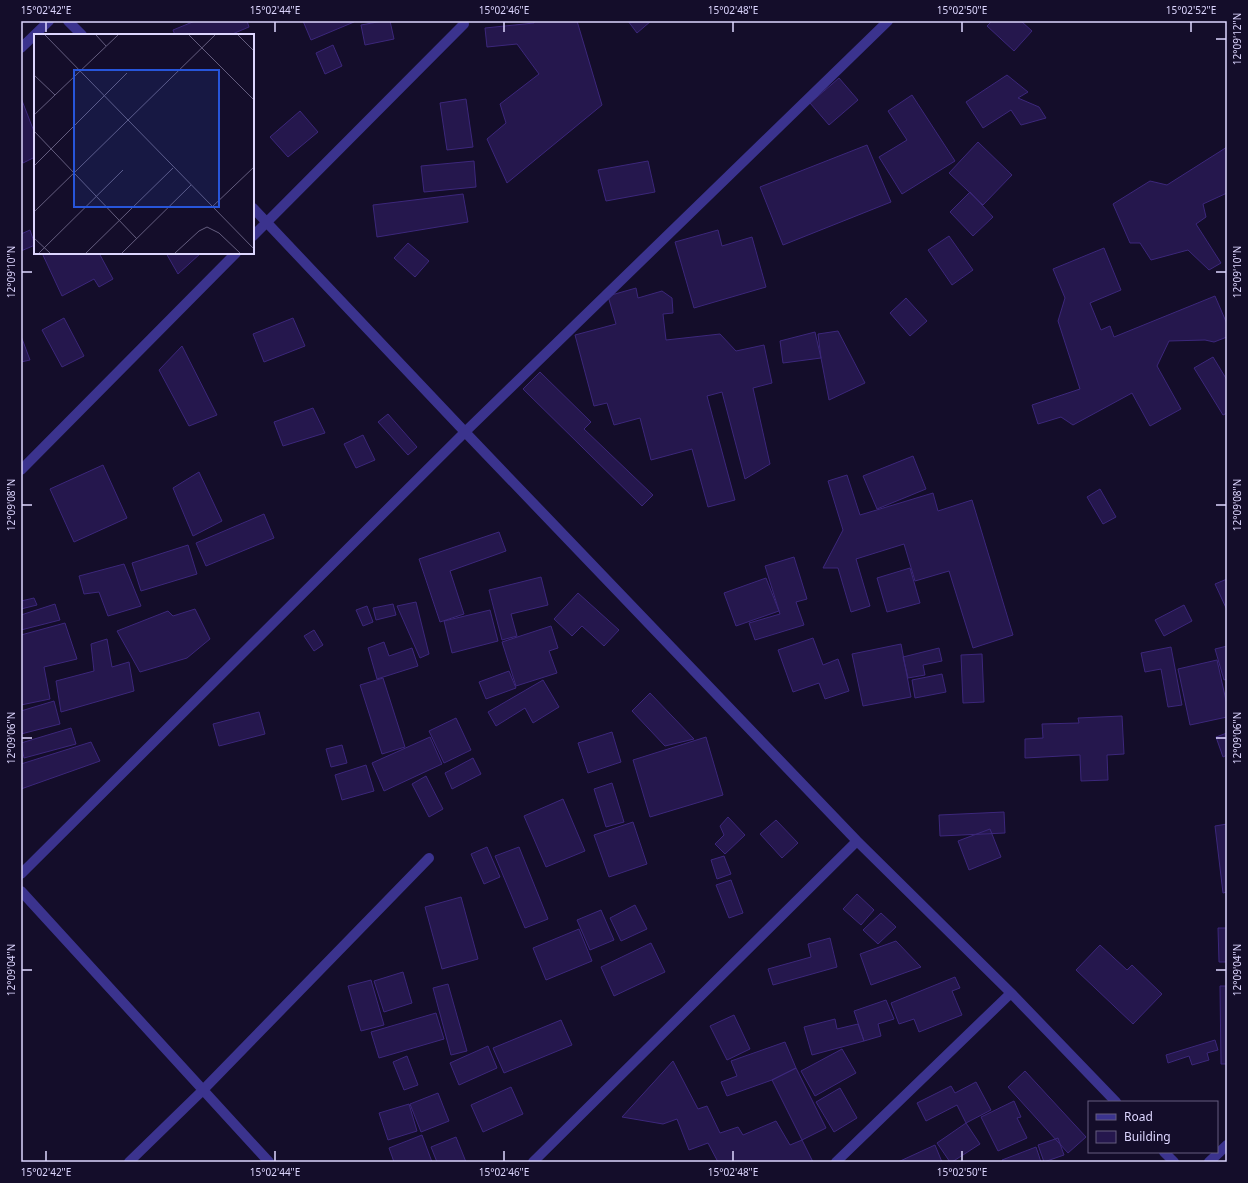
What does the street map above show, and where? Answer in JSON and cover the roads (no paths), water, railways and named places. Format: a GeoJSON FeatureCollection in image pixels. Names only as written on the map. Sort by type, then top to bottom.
{"type":"FeatureCollection","features":[{"type":"Feature","properties":{"kind":"street"},"geometry":{"type":"LineString","coordinates":[[36,34],[49,21]]}},
{"type":"Feature","properties":{"kind":"street"},"geometry":{"type":"LineString","coordinates":[[68,21],[81,34]]}},
{"type":"Feature","properties":{"kind":"street"},"geometry":{"type":"LineString","coordinates":[[21,874],[465,432],[888,21]]}},
{"type":"Feature","properties":{"kind":"street"},"geometry":{"type":"LineString","coordinates":[[254,235],[464,24]]}},
{"type":"Feature","properties":{"kind":"street"},"geometry":{"type":"LineString","coordinates":[[21,48],[34,35]]}},
{"type":"Feature","properties":{"kind":"street"},"geometry":{"type":"LineString","coordinates":[[254,209],[465,432],[857,841],[1011,993],[1115,1101]]}},
{"type":"Feature","properties":{"kind":"street"},"geometry":{"type":"LineString","coordinates":[[21,470],[235,254]]}},
{"type":"Feature","properties":{"kind":"street"},"geometry":{"type":"LineString","coordinates":[[533,1162],[857,841]]}},
{"type":"Feature","properties":{"kind":"street"},"geometry":{"type":"LineString","coordinates":[[129,1162],[203,1090],[429,858]]}},
{"type":"Feature","properties":{"kind":"street"},"geometry":{"type":"LineString","coordinates":[[21,891],[269,1162]]}},
{"type":"Feature","properties":{"kind":"street"},"geometry":{"type":"LineString","coordinates":[[836,1162],[1011,993]]}},
{"type":"Feature","properties":{"kind":"street"},"geometry":{"type":"LineString","coordinates":[[1209,1162],[1227,1145]]}},
{"type":"Feature","properties":{"kind":"street"},"geometry":{"type":"LineString","coordinates":[[1165,1153],[1174,1162]]}}]}
